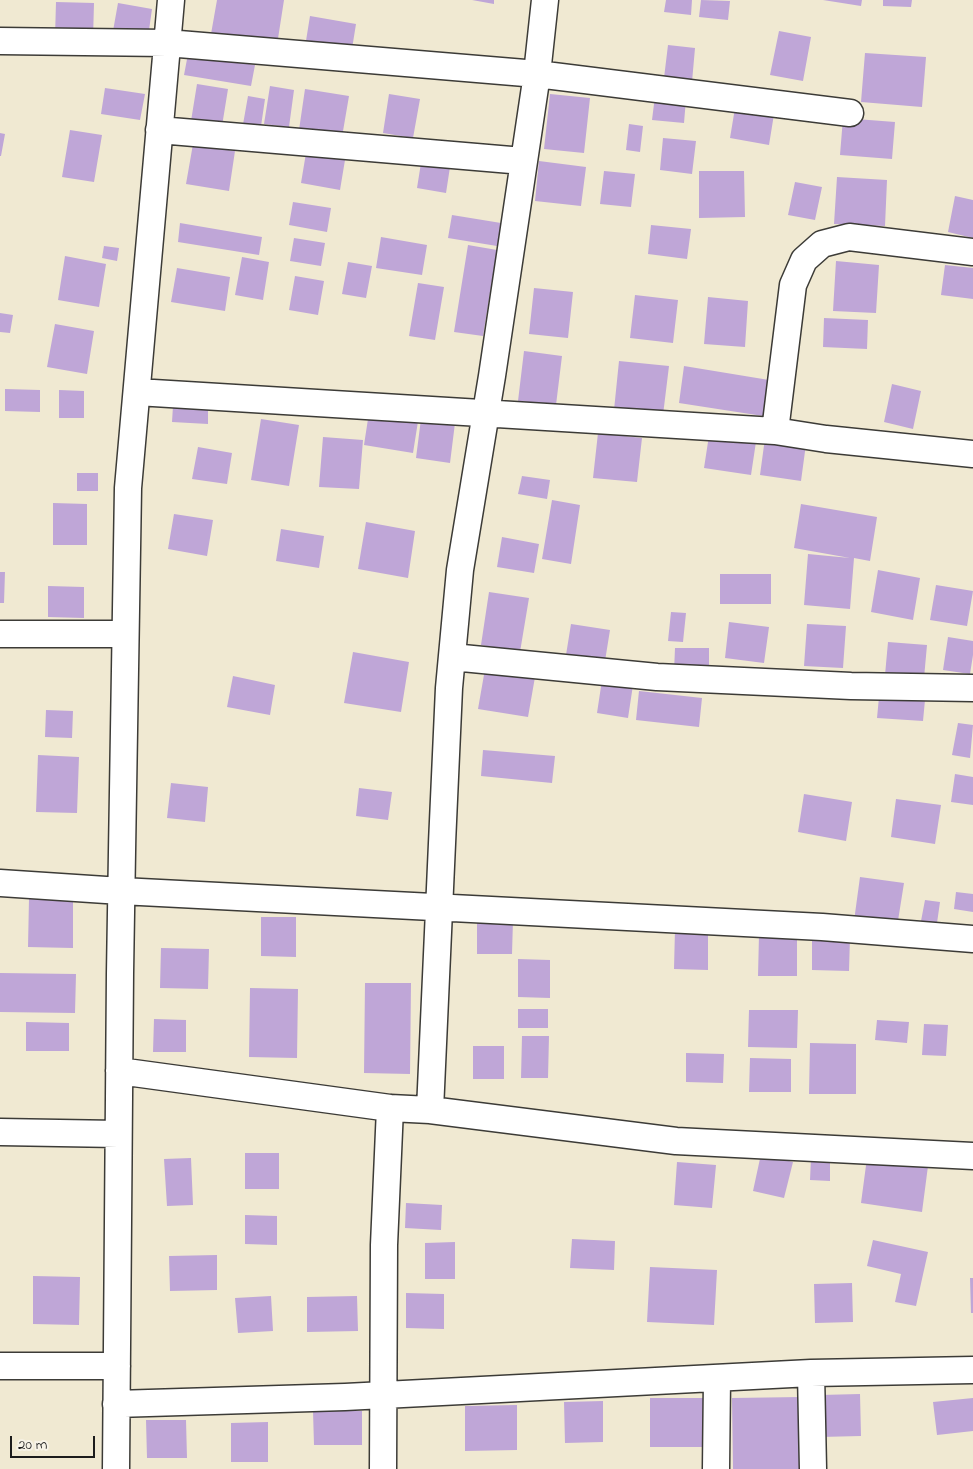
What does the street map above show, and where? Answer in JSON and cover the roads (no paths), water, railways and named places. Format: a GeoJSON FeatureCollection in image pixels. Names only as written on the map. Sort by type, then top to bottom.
{"type":"FeatureCollection","features":[{"type":"Feature","properties":{"kind":"street"},"geometry":{"type":"LineString","coordinates":[[116,1469],[118,1134],[128,488],[171,0]]}},
{"type":"Feature","properties":{"kind":"street"},"geometry":{"type":"LineString","coordinates":[[430,1110],[449,688],[460,570],[537,74],[545,0]]}},
{"type":"Feature","properties":{"kind":"street"},"geometry":{"type":"LineString","coordinates":[[0,41],[167,43],[537,74],[850,113]]}},
{"type":"Feature","properties":{"kind":"street"},"geometry":{"type":"LineString","coordinates":[[159,130],[523,161]]}},
{"type":"Feature","properties":{"kind":"street"},"geometry":{"type":"LineString","coordinates":[[775,431],[793,285],[804,260],[816,249],[822,244],[849,237],[973,252]]}},
{"type":"Feature","properties":{"kind":"street"},"geometry":{"type":"LineString","coordinates":[[137,392],[775,431],[826,439],[973,454]]}},
{"type":"Feature","properties":{"kind":"street"},"geometry":{"type":"LineString","coordinates":[[0,634],[125,634]]}},
{"type":"Feature","properties":{"kind":"street"},"geometry":{"type":"LineString","coordinates":[[452,657],[657,677],[851,686],[973,688]]}},
{"type":"Feature","properties":{"kind":"street"},"geometry":{"type":"LineString","coordinates":[[0,883],[121,891],[822,927],[973,939]]}},
{"type":"Feature","properties":{"kind":"street"},"geometry":{"type":"LineString","coordinates":[[119,1071],[390,1108],[430,1110],[676,1141],[973,1156]]}},
{"type":"Feature","properties":{"kind":"street"},"geometry":{"type":"LineString","coordinates":[[383,1469],[384,1245],[390,1108]]}},
{"type":"Feature","properties":{"kind":"street"},"geometry":{"type":"LineString","coordinates":[[0,1132],[118,1134]]}},
{"type":"Feature","properties":{"kind":"street"},"geometry":{"type":"LineString","coordinates":[[0,1366],[117,1366]]}},
{"type":"Feature","properties":{"kind":"street"},"geometry":{"type":"LineString","coordinates":[[116,1404],[382,1396],[811,1374],[973,1370]]}},
{"type":"Feature","properties":{"kind":"street"},"geometry":{"type":"LineString","coordinates":[[811,1374],[813,1469]]}},
{"type":"Feature","properties":{"kind":"street"},"geometry":{"type":"LineString","coordinates":[[716,1469],[717,1379]]}}]}
